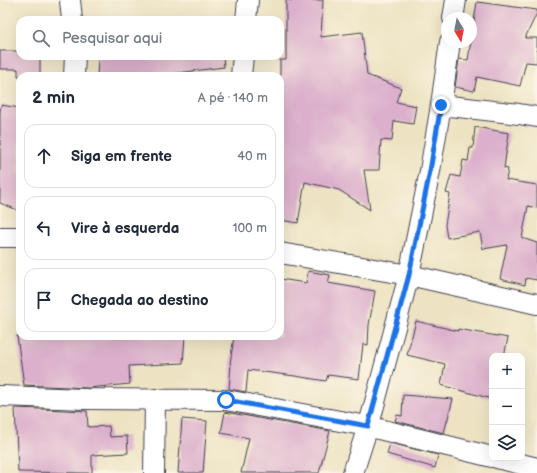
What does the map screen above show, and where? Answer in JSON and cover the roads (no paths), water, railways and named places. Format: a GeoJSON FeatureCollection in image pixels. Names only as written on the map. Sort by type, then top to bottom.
{"type":"FeatureCollection","features":[{"type":"Feature","properties":{"kind":"street"},"geometry":{"type":"LineString","coordinates":[[70,0],[72,16]]}},
{"type":"Feature","properties":{"kind":"street"},"geometry":{"type":"LineString","coordinates":[[246,16],[248,0]]}},
{"type":"Feature","properties":{"kind":"street"},"geometry":{"type":"LineString","coordinates":[[454,12],[456,0]]}},
{"type":"Feature","properties":{"kind":"street"},"geometry":{"type":"LineString","coordinates":[[353,473],[368,426],[409,275],[430,171],[449,48]]}},
{"type":"Feature","properties":{"kind":"street"},"geometry":{"type":"LineString","coordinates":[[74,72],[75,60]]}},
{"type":"Feature","properties":{"kind":"street"},"geometry":{"type":"LineString","coordinates":[[241,72],[243,60]]}},
{"type":"Feature","properties":{"kind":"street"},"geometry":{"type":"LineString","coordinates":[[441,105],[537,117]]}},
{"type":"Feature","properties":{"kind":"street"},"geometry":{"type":"LineString","coordinates":[[0,237],[16,237]]}},
{"type":"Feature","properties":{"kind":"street"},"geometry":{"type":"LineString","coordinates":[[284,254],[409,275],[537,304]]}},
{"type":"Feature","properties":{"kind":"street"},"geometry":{"type":"LineString","coordinates":[[0,396],[86,399],[226,400],[368,426],[489,456]]}},
{"type":"Feature","properties":{"kind":"street"},"geometry":{"type":"LineString","coordinates":[[154,473],[155,399]]}},
{"type":"Feature","properties":{"kind":"street"},"geometry":{"type":"LineString","coordinates":[[508,461],[537,468]]}}]}
